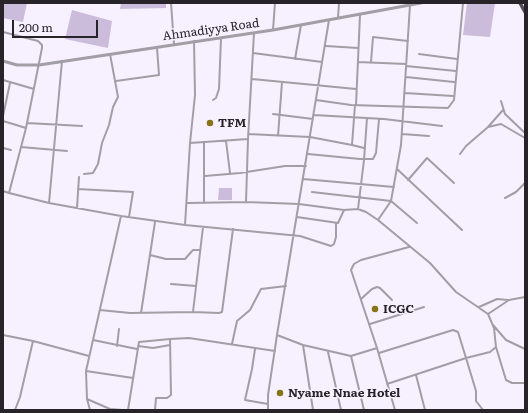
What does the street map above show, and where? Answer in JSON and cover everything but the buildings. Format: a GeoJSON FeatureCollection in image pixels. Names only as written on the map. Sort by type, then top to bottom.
{"type":"FeatureCollection","features":[{"type":"Feature","properties":{"kind":"highway"},"geometry":{"type":"LineString","coordinates":[[520,3],[525,12]]}},
{"type":"Feature","properties":{"kind":"street"},"geometry":{"type":"LineString","coordinates":[[171,3],[174,44]]}},
{"type":"Feature","properties":{"kind":"street"},"geometry":{"type":"LineString","coordinates":[[273,30],[275,3]]}},
{"type":"Feature","properties":{"kind":"street"},"geometry":{"type":"LineString","coordinates":[[338,18],[339,3]]}},
{"type":"Feature","properties":{"kind":"street"},"geometry":{"type":"LineString","coordinates":[[398,3],[398,8]]}},
{"type":"Feature","properties":{"kind":"street","name":"Ahmadiyya Road"},"geometry":{"type":"LineString","coordinates":[[3,61],[17,65],[39,65],[273,30],[421,3]]}},
{"type":"Feature","properties":{"kind":"street"},"geometry":{"type":"LineString","coordinates":[[316,100],[355,105],[448,108],[453,103],[463,3]]}},
{"type":"Feature","properties":{"kind":"street"},"geometry":{"type":"LineString","coordinates":[[378,220],[391,201],[397,169],[402,134],[410,5]]}},
{"type":"Feature","properties":{"kind":"street"},"geometry":{"type":"LineString","coordinates":[[352,144],[360,14]]}},
{"type":"Feature","properties":{"kind":"street"},"geometry":{"type":"LineString","coordinates":[[268,410],[277,335],[329,20]]}},
{"type":"Feature","properties":{"kind":"street"},"geometry":{"type":"LineString","coordinates":[[295,59],[301,25]]}},
{"type":"Feature","properties":{"kind":"street"},"geometry":{"type":"LineString","coordinates":[[3,32],[40,43],[42,48],[26,128],[9,193]]}},
{"type":"Feature","properties":{"kind":"street"},"geometry":{"type":"LineString","coordinates":[[246,202],[248,134],[254,33]]}},
{"type":"Feature","properties":{"kind":"street"},"geometry":{"type":"LineString","coordinates":[[213,100],[216,98],[219,89],[220,38]]}},
{"type":"Feature","properties":{"kind":"street"},"geometry":{"type":"LineString","coordinates":[[371,62],[373,38],[408,41]]}},
{"type":"Feature","properties":{"kind":"street"},"geometry":{"type":"LineString","coordinates":[[185,225],[188,203],[188,168],[195,95],[194,42]]}},
{"type":"Feature","properties":{"kind":"street"},"geometry":{"type":"LineString","coordinates":[[325,46],[358,48]]}},
{"type":"Feature","properties":{"kind":"street"},"geometry":{"type":"LineString","coordinates":[[116,81],[158,75],[157,47]]}},
{"type":"Feature","properties":{"kind":"street"},"geometry":{"type":"LineString","coordinates":[[84,174],[93,173],[98,164],[102,143],[109,125],[113,107],[118,97],[110,54]]}},
{"type":"Feature","properties":{"kind":"street"},"geometry":{"type":"LineString","coordinates":[[253,54],[322,62]]}},
{"type":"Feature","properties":{"kind":"street"},"geometry":{"type":"LineString","coordinates":[[419,54],[457,59]]}},
{"type":"Feature","properties":{"kind":"street"},"geometry":{"type":"LineString","coordinates":[[49,203],[62,61]]}},
{"type":"Feature","properties":{"kind":"street"},"geometry":{"type":"LineString","coordinates":[[358,62],[406,65],[456,71]]}},
{"type":"Feature","properties":{"kind":"street"},"geometry":{"type":"LineString","coordinates":[[406,77],[454,82]]}},
{"type":"Feature","properties":{"kind":"street"},"geometry":{"type":"LineString","coordinates":[[3,80],[34,89]]}},
{"type":"Feature","properties":{"kind":"street"},"geometry":{"type":"LineString","coordinates":[[252,80],[318,87],[356,89]]}},
{"type":"Feature","properties":{"kind":"street"},"geometry":{"type":"LineString","coordinates":[[278,136],[282,82]]}},
{"type":"Feature","properties":{"kind":"street"},"geometry":{"type":"LineString","coordinates":[[3,116],[10,83]]}},
{"type":"Feature","properties":{"kind":"street"},"geometry":{"type":"LineString","coordinates":[[405,93],[453,96]]}},
{"type":"Feature","properties":{"kind":"street"},"geometry":{"type":"LineString","coordinates":[[501,101],[503,110],[509,119],[525,133]]}},
{"type":"Feature","properties":{"kind":"street"},"geometry":{"type":"LineString","coordinates":[[460,154],[466,146],[488,127],[503,110]]}},
{"type":"Feature","properties":{"kind":"street"},"geometry":{"type":"LineString","coordinates":[[273,114],[313,119]]}},
{"type":"Feature","properties":{"kind":"street"},"geometry":{"type":"LineString","coordinates":[[314,115],[379,119],[442,126]]}},
{"type":"Feature","properties":{"kind":"street"},"geometry":{"type":"LineString","coordinates":[[358,209],[362,183],[367,118]]}},
{"type":"Feature","properties":{"kind":"street"},"geometry":{"type":"LineString","coordinates":[[308,154],[364,160],[376,157],[379,119]]}},
{"type":"Feature","properties":{"kind":"street"},"geometry":{"type":"LineString","coordinates":[[3,121],[26,128]]}},
{"type":"Feature","properties":{"kind":"street"},"geometry":{"type":"LineString","coordinates":[[27,123],[82,126]]}},
{"type":"Feature","properties":{"kind":"street"},"geometry":{"type":"LineString","coordinates":[[488,127],[501,124],[525,137]]}},
{"type":"Feature","properties":{"kind":"street"},"geometry":{"type":"LineString","coordinates":[[248,134],[310,137],[352,144],[364,148]]}},
{"type":"Feature","properties":{"kind":"street"},"geometry":{"type":"LineString","coordinates":[[402,134],[429,136]]}},
{"type":"Feature","properties":{"kind":"street"},"geometry":{"type":"LineString","coordinates":[[190,143],[248,139]]}},
{"type":"Feature","properties":{"kind":"street"},"geometry":{"type":"LineString","coordinates":[[226,141],[230,173]]}},
{"type":"Feature","properties":{"kind":"street"},"geometry":{"type":"LineString","coordinates":[[204,142],[204,203]]}},
{"type":"Feature","properties":{"kind":"street"},"geometry":{"type":"LineString","coordinates":[[21,147],[67,151]]}},
{"type":"Feature","properties":{"kind":"street"},"geometry":{"type":"LineString","coordinates":[[3,148],[11,150]]}},
{"type":"Feature","properties":{"kind":"street"},"geometry":{"type":"LineString","coordinates":[[408,180],[426,158],[454,183]]}},
{"type":"Feature","properties":{"kind":"street"},"geometry":{"type":"LineString","coordinates":[[205,176],[285,166],[306,166]]}},
{"type":"Feature","properties":{"kind":"street"},"geometry":{"type":"LineString","coordinates":[[397,169],[462,230]]}},
{"type":"Feature","properties":{"kind":"street"},"geometry":{"type":"LineString","coordinates":[[77,208],[79,177]]}},
{"type":"Feature","properties":{"kind":"street"},"geometry":{"type":"LineString","coordinates":[[303,180],[362,183],[394,187]]}},
{"type":"Feature","properties":{"kind":"street"},"geometry":{"type":"LineString","coordinates":[[505,198],[516,192],[525,184]]}},
{"type":"Feature","properties":{"kind":"street"},"geometry":{"type":"LineString","coordinates":[[78,189],[133,192],[129,217]]}},
{"type":"Feature","properties":{"kind":"street"},"geometry":{"type":"LineString","coordinates":[[3,191],[49,203],[121,216],[185,225],[303,237],[332,245],[336,237],[336,223]]}},
{"type":"Feature","properties":{"kind":"street"},"geometry":{"type":"LineString","coordinates":[[312,192],[391,201],[417,223]]}},
{"type":"Feature","properties":{"kind":"street"},"geometry":{"type":"LineString","coordinates":[[188,203],[246,202],[299,204],[344,210],[358,209],[366,212],[378,220],[430,263],[453,289],[488,314],[494,328],[496,347],[506,380],[512,383],[525,384],[525,392]]}},
{"type":"Feature","properties":{"kind":"street"},"geometry":{"type":"LineString","coordinates":[[297,217],[336,223],[341,221],[344,210]]}},
{"type":"Feature","properties":{"kind":"street"},"geometry":{"type":"LineString","coordinates":[[90,410],[87,399],[86,371],[121,216]]}},
{"type":"Feature","properties":{"kind":"street"},"geometry":{"type":"LineString","coordinates":[[141,313],[155,221]]}},
{"type":"Feature","properties":{"kind":"street"},"geometry":{"type":"LineString","coordinates":[[193,312],[203,227]]}},
{"type":"Feature","properties":{"kind":"street"},"geometry":{"type":"LineString","coordinates":[[100,310],[141,313],[222,312],[233,229]]}},
{"type":"Feature","properties":{"kind":"street"},"geometry":{"type":"LineString","coordinates":[[395,410],[370,324],[351,270],[354,264],[387,252],[410,247]]}},
{"type":"Feature","properties":{"kind":"street"},"geometry":{"type":"LineString","coordinates":[[150,255],[166,259],[185,258],[194,250],[200,250]]}},
{"type":"Feature","properties":{"kind":"street"},"geometry":{"type":"LineString","coordinates":[[171,284],[196,286]]}},
{"type":"Feature","properties":{"kind":"street"},"geometry":{"type":"LineString","coordinates":[[232,345],[237,321],[250,310],[261,289],[286,286]]}},
{"type":"Feature","properties":{"kind":"street"},"geometry":{"type":"LineString","coordinates":[[361,299],[372,289],[377,287],[380,288],[392,300]]}},
{"type":"Feature","properties":{"kind":"street"},"geometry":{"type":"LineString","coordinates":[[479,307],[497,299],[509,300],[525,297]]}},
{"type":"Feature","properties":{"kind":"street"},"geometry":{"type":"LineString","coordinates":[[488,314],[509,300]]}},
{"type":"Feature","properties":{"kind":"street"},"geometry":{"type":"LineString","coordinates":[[370,324],[424,307]]}},
{"type":"Feature","properties":{"kind":"street"},"geometry":{"type":"LineString","coordinates":[[491,322],[506,340],[525,349]]}},
{"type":"Feature","properties":{"kind":"street"},"geometry":{"type":"LineString","coordinates":[[117,346],[119,328]]}},
{"type":"Feature","properties":{"kind":"street"},"geometry":{"type":"LineString","coordinates":[[379,353],[453,330],[458,332],[476,391],[476,401],[483,410]]}},
{"type":"Feature","properties":{"kind":"street"},"geometry":{"type":"LineString","coordinates":[[277,335],[303,345],[328,352],[351,356],[377,348]]}},
{"type":"Feature","properties":{"kind":"street"},"geometry":{"type":"LineString","coordinates":[[3,336],[33,341],[89,356]]}},
{"type":"Feature","properties":{"kind":"street"},"geometry":{"type":"LineString","coordinates":[[128,410],[139,342],[189,338],[275,351]]}},
{"type":"Feature","properties":{"kind":"street"},"geometry":{"type":"LineString","coordinates":[[155,410],[156,398],[167,398],[171,395],[170,339]]}},
{"type":"Feature","properties":{"kind":"street"},"geometry":{"type":"LineString","coordinates":[[93,340],[137,349]]}},
{"type":"Feature","properties":{"kind":"street"},"geometry":{"type":"LineString","coordinates":[[15,410],[22,390],[33,341]]}},
{"type":"Feature","properties":{"kind":"street"},"geometry":{"type":"LineString","coordinates":[[138,346],[153,348],[170,345]]}},
{"type":"Feature","properties":{"kind":"street"},"geometry":{"type":"LineString","coordinates":[[303,345],[313,410]]}},
{"type":"Feature","properties":{"kind":"street"},"geometry":{"type":"LineString","coordinates":[[387,384],[466,358],[490,352],[496,347]]}},
{"type":"Feature","properties":{"kind":"street"},"geometry":{"type":"LineString","coordinates":[[254,349],[252,369],[244,399],[268,404]]}},
{"type":"Feature","properties":{"kind":"street"},"geometry":{"type":"LineString","coordinates":[[328,352],[341,410]]}},
{"type":"Feature","properties":{"kind":"street"},"geometry":{"type":"LineString","coordinates":[[351,356],[364,410]]}},
{"type":"Feature","properties":{"kind":"street"},"geometry":{"type":"LineString","coordinates":[[86,371],[133,378]]}},
{"type":"Feature","properties":{"kind":"street"},"geometry":{"type":"LineString","coordinates":[[416,375],[425,410]]}},
{"type":"Feature","properties":{"kind":"street"},"geometry":{"type":"LineString","coordinates":[[87,399],[110,409],[122,410]]}},
{"type":"Feature","properties":{"kind":"street"},"geometry":{"type":"LineString","coordinates":[[175,410],[187,410]]}},
{"type":"Feature","properties":{"kind":"shaded area"},"geometry":{"type":"Polygon","coordinates":[[[3,3],[27,3],[23,22],[3,18],[3,3]]]}},
{"type":"Feature","properties":{"kind":"shaded area"},"geometry":{"type":"Polygon","coordinates":[[[121,3],[166,3],[166,8],[120,9],[121,3]]]}},
{"type":"Feature","properties":{"kind":"shaded area"},"geometry":{"type":"Polygon","coordinates":[[[467,3],[495,3],[490,37],[463,35],[467,3]]]}},
{"type":"Feature","properties":{"kind":"shaded area"},"geometry":{"type":"Polygon","coordinates":[[[72,10],[112,21],[108,48],[65,39],[72,10]]]}},
{"type":"Feature","properties":{"kind":"shaded area"},"geometry":{"type":"Polygon","coordinates":[[[219,188],[232,188],[232,200],[218,200],[219,188]]]}},
{"type":"Feature","properties":{"kind":"place","name":"TFM"},"geometry":{"type":"Point","coordinates":[210,123]}},
{"type":"Feature","properties":{"kind":"place","name":"ICGC"},"geometry":{"type":"Point","coordinates":[375,309]}},
{"type":"Feature","properties":{"kind":"place","name":"Nyame Nnae Hotel"},"geometry":{"type":"Point","coordinates":[280,393]}}]}
